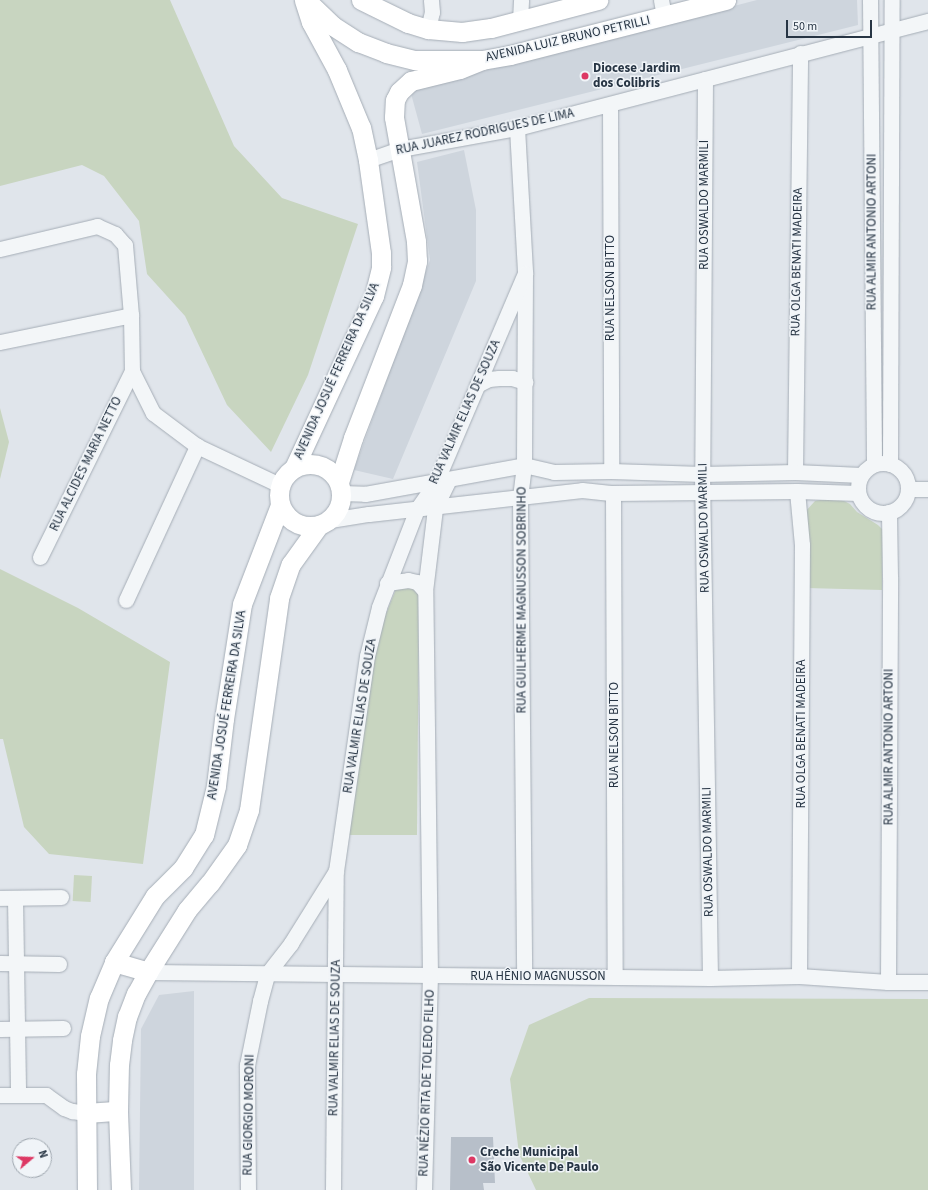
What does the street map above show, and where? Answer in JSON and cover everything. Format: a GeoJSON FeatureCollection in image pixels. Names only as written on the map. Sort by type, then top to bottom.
{"type":"FeatureCollection","features":[{"type":"Feature","properties":{"kind":"main road","name":"AVENIDA LUIZ BRUNO PETRILLI"},"geometry":{"type":"LineString","coordinates":[[305,0],[333,26],[358,42],[386,53],[415,60],[482,60],[510,55],[662,8],[726,0]]}},
{"type":"Feature","properties":{"kind":"main road","name":"AVENIDA JOSUÉ FERREIRA DA SILVA"},"geometry":{"type":"LineString","coordinates":[[294,468],[374,296],[379,282],[381,253],[368,160],[361,128],[337,70],[311,22],[305,0]]}},
{"type":"Feature","properties":{"kind":"main road"},"geometry":{"type":"LineString","coordinates":[[361,0],[408,23],[428,29],[462,32],[491,28],[598,0]]}},
{"type":"Feature","properties":{"kind":"main road"},"geometry":{"type":"LineString","coordinates":[[120,1190],[118,1111],[122,1040],[134,1000],[148,972],[187,910],[210,883],[237,845],[249,810],[279,598],[291,564],[324,523],[336,513],[341,503],[340,488],[353,438],[412,285],[417,261],[416,241],[393,109],[397,96],[405,86],[421,77],[460,69],[482,60]]}},
{"type":"Feature","properties":{"kind":"main road"},"geometry":{"type":"LineString","coordinates":[[324,523],[301,525],[292,521],[285,514],[280,505],[280,485],[294,468],[303,464],[314,464],[324,467],[333,474],[340,488]]}},
{"type":"Feature","properties":{"kind":"main road","name":"AVENIDA JOSUÉ FERREIRA DA SILVA"},"geometry":{"type":"LineString","coordinates":[[87,1190],[86,1074],[90,1036],[99,998],[114,962],[155,896],[182,868],[204,835],[216,786],[224,719],[242,604],[280,505]]}},
{"type":"Feature","properties":{"kind":"main road"},"geometry":{"type":"LineString","coordinates":[[114,962],[148,972]]}},
{"type":"Feature","properties":{"kind":"main road"},"geometry":{"type":"LineString","coordinates":[[86,1113],[118,1111]]}},
{"type":"Feature","properties":{"kind":"street"},"geometry":{"type":"LineString","coordinates":[[428,29],[432,12],[431,0]]}},
{"type":"Feature","properties":{"kind":"street"},"geometry":{"type":"LineString","coordinates":[[520,20],[521,0]]}},
{"type":"Feature","properties":{"kind":"street","name":"RUA ALMIR ANTONIO ARTONI"},"geometry":{"type":"LineString","coordinates":[[870,0],[874,464]]}},
{"type":"Feature","properties":{"kind":"street","name":"RUA ALMIR ANTONIO ARTONI"},"geometry":{"type":"LineString","coordinates":[[890,464],[892,0]]}},
{"type":"Feature","properties":{"kind":"street","name":"RUA JUAREZ RODRIGUES DE LIMA"},"geometry":{"type":"LineString","coordinates":[[368,160],[400,149],[517,128],[610,105],[800,53],[893,31],[928,21]]}},
{"type":"Feature","properties":{"kind":"street","name":"RUA OLGA BENATI MADEIRA"},"geometry":{"type":"LineString","coordinates":[[795,472],[800,53]]}},
{"type":"Feature","properties":{"kind":"street","name":"RUA OSWALDO MARMILI"},"geometry":{"type":"LineString","coordinates":[[705,79],[702,474],[710,978]]}},
{"type":"Feature","properties":{"kind":"street","name":"RUA NELSON BITTO"},"geometry":{"type":"LineString","coordinates":[[610,105],[610,471]]}},
{"type":"Feature","properties":{"kind":"street","name":"RUA GUILHERME MAGNUSSON SOBRINHO"},"geometry":{"type":"LineString","coordinates":[[517,128],[525,273],[524,465],[520,497],[524,976]]}},
{"type":"Feature","properties":{"kind":"street"},"geometry":{"type":"LineString","coordinates":[[0,249],[97,226],[114,234],[125,245],[131,315],[132,371],[153,413],[197,446],[280,485]]}},
{"type":"Feature","properties":{"kind":"street","name":"RUA VALMIR ELIAS DE SOUZA"},"geometry":{"type":"LineString","coordinates":[[333,1190],[336,871],[367,656],[378,607],[387,583],[418,509],[442,480],[477,385],[525,273]]}},
{"type":"Feature","properties":{"kind":"street"},"geometry":{"type":"LineString","coordinates":[[0,342],[131,315]]}},
{"type":"Feature","properties":{"kind":"street","name":"RUA ALCIDES MARIA NETTO"},"geometry":{"type":"LineString","coordinates":[[40,557],[132,371]]}},
{"type":"Feature","properties":{"kind":"street"},"geometry":{"type":"LineString","coordinates":[[477,385],[489,379],[499,378],[512,378],[525,382]]}},
{"type":"Feature","properties":{"kind":"street"},"geometry":{"type":"LineString","coordinates":[[126,600],[197,446]]}},
{"type":"Feature","properties":{"kind":"street"},"geometry":{"type":"LineString","coordinates":[[874,464],[890,464],[903,474],[908,489],[902,504],[889,512],[872,511],[860,500],[858,483],[861,475],[874,464]]}},
{"type":"Feature","properties":{"kind":"street"},"geometry":{"type":"LineString","coordinates":[[340,488],[364,494],[524,465],[554,472],[610,471],[702,474],[795,472],[861,475]]}},
{"type":"Feature","properties":{"kind":"street","name":"RUA NÉZIO RITA DE TOLEDO FILHO"},"geometry":{"type":"LineString","coordinates":[[424,1190],[430,976],[424,592],[435,508],[442,480]]}},
{"type":"Feature","properties":{"kind":"street"},"geometry":{"type":"LineString","coordinates":[[908,489],[928,489]]}},
{"type":"Feature","properties":{"kind":"street"},"geometry":{"type":"LineString","coordinates":[[324,523],[418,509],[582,490],[613,493],[703,494],[797,491],[858,493]]}},
{"type":"Feature","properties":{"kind":"street","name":"RUA OLGA BENATI MADEIRA"},"geometry":{"type":"LineString","coordinates":[[797,491],[802,545],[799,976]]}},
{"type":"Feature","properties":{"kind":"street","name":"RUA NELSON BITTO"},"geometry":{"type":"LineString","coordinates":[[613,493],[615,977]]}},
{"type":"Feature","properties":{"kind":"street","name":"RUA ALMIR ANTONIO ARTONI"},"geometry":{"type":"LineString","coordinates":[[888,982],[889,512]]}},
{"type":"Feature","properties":{"kind":"street"},"geometry":{"type":"LineString","coordinates":[[387,583],[408,580],[417,582],[424,592]]}},
{"type":"Feature","properties":{"kind":"street","name":"RUA GIORGIO MORONI"},"geometry":{"type":"LineString","coordinates":[[248,1190],[247,1065],[260,1001],[268,974],[291,943],[336,871]]}},
{"type":"Feature","properties":{"kind":"street"},"geometry":{"type":"LineString","coordinates":[[0,898],[61,897]]}},
{"type":"Feature","properties":{"kind":"street"},"geometry":{"type":"LineString","coordinates":[[15,898],[18,1095]]}},
{"type":"Feature","properties":{"kind":"street"},"geometry":{"type":"LineString","coordinates":[[0,964],[59,964]]}},
{"type":"Feature","properties":{"kind":"street","name":"RUA HÊNIO MAGNUSSON"},"geometry":{"type":"LineString","coordinates":[[148,972],[710,978],[799,976],[888,982],[928,982]]}},
{"type":"Feature","properties":{"kind":"street"},"geometry":{"type":"LineString","coordinates":[[0,1029],[63,1028]]}},
{"type":"Feature","properties":{"kind":"street"},"geometry":{"type":"LineString","coordinates":[[0,1095],[46,1095],[64,1108],[86,1113]]}},
{"type":"Feature","properties":{"kind":"shaded area"},"geometry":{"type":"Polygon","coordinates":[[[757,0],[857,0],[858,25],[422,134],[410,90],[757,0]]]}},
{"type":"Feature","properties":{"kind":"shaded area"},"geometry":{"type":"Polygon","coordinates":[[[464,150],[476,210],[476,281],[393,479],[354,470],[430,260],[417,162],[464,150]]]}},
{"type":"Feature","properties":{"kind":"shaded area"},"geometry":{"type":"Polygon","coordinates":[[[194,991],[194,1190],[139,1190],[141,1029],[159,995],[194,991]]]}},
{"type":"Feature","properties":{"kind":"green space"},"geometry":{"type":"Polygon","coordinates":[[[0,0],[170,0],[234,146],[282,198],[358,224],[308,375],[271,452],[227,405],[185,316],[147,274],[139,221],[104,176],[82,165],[0,186],[0,0]]]}},
{"type":"Feature","properties":{"kind":"green space"},"geometry":{"type":"Polygon","coordinates":[[[0,408],[9,442],[0,479],[0,408]]]}},
{"type":"Feature","properties":{"kind":"green space"},"geometry":{"type":"Polygon","coordinates":[[[825,499],[842,500],[850,504],[857,512],[878,525],[883,530],[882,590],[806,588],[805,512],[815,501],[825,499]]]}},
{"type":"Feature","properties":{"kind":"green space"},"geometry":{"type":"Polygon","coordinates":[[[0,569],[78,608],[170,662],[143,864],[49,854],[24,827],[3,739],[0,739],[0,569]]]}},
{"type":"Feature","properties":{"kind":"green space"},"geometry":{"type":"Polygon","coordinates":[[[412,585],[419,596],[417,835],[349,835],[372,648],[396,589],[412,585]]]}},
{"type":"Feature","properties":{"kind":"green space"},"geometry":{"type":"Polygon","coordinates":[[[74,875],[92,876],[91,902],[73,901],[74,875]]]}},
{"type":"Feature","properties":{"kind":"green space"},"geometry":{"type":"Polygon","coordinates":[[[589,998],[928,999],[928,1190],[536,1190],[519,1154],[510,1079],[529,1025],[589,998]]]}},
{"type":"Feature","properties":{"kind":"building","name":"Creche Municipal São Vicente De Paulo"},"geometry":{"type":"Polygon","coordinates":[[[451,1137],[493,1137],[495,1183],[483,1183],[484,1190],[450,1190],[451,1137]]]}},
{"type":"Feature","properties":{"kind":"place","name":"Diocese Jardim dos Colibris"},"geometry":{"type":"Point","coordinates":[585,76]}},
{"type":"Feature","properties":{"kind":"place","name":"Creche Municipal São Vicente De Paulo"},"geometry":{"type":"Point","coordinates":[472,1160]}}]}
